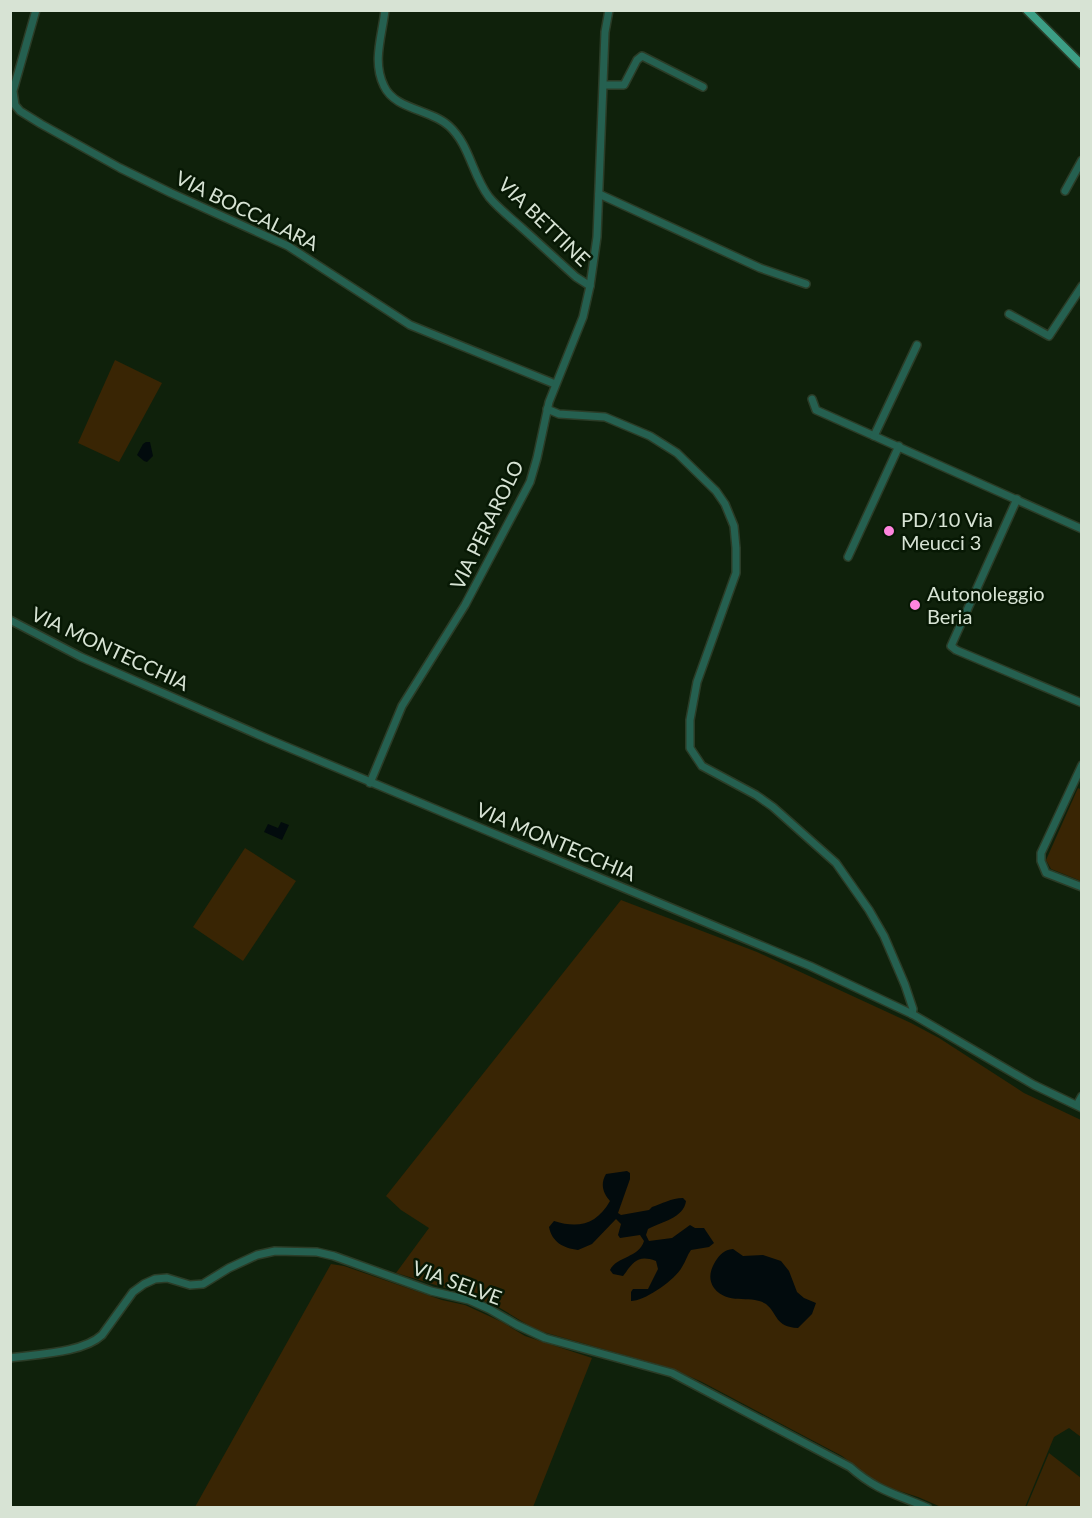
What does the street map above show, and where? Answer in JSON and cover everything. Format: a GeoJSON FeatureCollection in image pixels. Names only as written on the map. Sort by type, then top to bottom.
{"type":"FeatureCollection","features":[{"type":"Feature","properties":{"kind":"main road"},"geometry":{"type":"LineString","coordinates":[[1027,10],[1082,65]]}},
{"type":"Feature","properties":{"kind":"street","name":"VIA BOCCALARA"},"geometry":{"type":"LineString","coordinates":[[36,10],[13,90],[15,105],[20,111],[171,194],[288,246],[410,326],[555,384]]}},
{"type":"Feature","properties":{"kind":"street","name":"VIA BETTINE"},"geometry":{"type":"LineString","coordinates":[[386,10],[378,54],[384,88],[397,100],[439,119],[451,128],[460,140],[490,198],[576,277],[590,286]]}},
{"type":"Feature","properties":{"kind":"street","name":"VIA PERAROLO"},"geometry":{"type":"LineString","coordinates":[[370,783],[402,706],[465,605],[530,482],[555,384],[583,317],[597,237],[605,32],[609,10]]}},
{"type":"Feature","properties":{"kind":"street"},"geometry":{"type":"LineString","coordinates":[[604,85],[624,85],[637,60],[642,56],[703,87]]}},
{"type":"Feature","properties":{"kind":"street"},"geometry":{"type":"LineString","coordinates":[[1065,191],[1082,160]]}},
{"type":"Feature","properties":{"kind":"street"},"geometry":{"type":"LineString","coordinates":[[599,194],[760,268],[806,284]]}},
{"type":"Feature","properties":{"kind":"street"},"geometry":{"type":"LineString","coordinates":[[1009,314],[1049,336],[1082,286]]}},
{"type":"Feature","properties":{"kind":"street"},"geometry":{"type":"LineString","coordinates":[[874,436],[916,345]]}},
{"type":"Feature","properties":{"kind":"street"},"geometry":{"type":"LineString","coordinates":[[812,399],[816,410],[1082,529]]}},
{"type":"Feature","properties":{"kind":"street"},"geometry":{"type":"LineString","coordinates":[[547,409],[559,414],[605,417],[650,436],[677,453],[716,491],[725,504],[734,526],[736,573],[698,682],[690,720],[690,748],[702,766],[756,795],[773,807],[836,863],[884,936],[905,985],[913,1009],[912,1014]]}},
{"type":"Feature","properties":{"kind":"street"},"geometry":{"type":"LineString","coordinates":[[848,557],[899,446]]}},
{"type":"Feature","properties":{"kind":"street"},"geometry":{"type":"LineString","coordinates":[[1017,499],[951,646],[1082,703]]}},
{"type":"Feature","properties":{"kind":"street","name":"VIA MONTECCHIA"},"geometry":{"type":"LineString","coordinates":[[10,620],[81,657],[370,783],[743,937],[912,1014],[1034,1085],[1079,1107]]}},
{"type":"Feature","properties":{"kind":"street"},"geometry":{"type":"LineString","coordinates":[[1082,765],[1041,854],[1046,873],[1082,887]]}},
{"type":"Feature","properties":{"kind":"street"},"geometry":{"type":"LineString","coordinates":[[1079,1107],[1082,1096]]}},
{"type":"Feature","properties":{"kind":"street","name":"VIA SELVE"},"geometry":{"type":"LineString","coordinates":[[10,1358],[78,1347],[95,1341],[133,1292],[154,1279],[167,1278],[190,1285],[203,1284],[257,1255],[276,1251],[317,1252],[431,1291],[469,1300],[545,1338],[672,1373],[850,1467],[867,1482],[885,1492],[928,1508]]}},
{"type":"Feature","properties":{"kind":"shaded area"},"geometry":{"type":"Polygon","coordinates":[[[115,360],[162,383],[119,462],[78,443],[115,360]]]}},
{"type":"Feature","properties":{"kind":"shaded area"},"geometry":{"type":"Polygon","coordinates":[[[146,442],[150,442],[153,456],[147,462],[137,455],[146,442]]]}},
{"type":"Feature","properties":{"kind":"shaded area"},"geometry":{"type":"Polygon","coordinates":[[[1078,788],[1082,790],[1081,881],[1051,869],[1046,860],[1078,788]]]}},
{"type":"Feature","properties":{"kind":"shaded area"},"geometry":{"type":"Polygon","coordinates":[[[281,822],[289,825],[282,840],[264,832],[268,824],[278,828],[281,822]]]}},
{"type":"Feature","properties":{"kind":"shaded area"},"geometry":{"type":"Polygon","coordinates":[[[245,848],[296,881],[243,961],[193,927],[245,848]]]}},
{"type":"Feature","properties":{"kind":"shaded area"},"geometry":{"type":"Polygon","coordinates":[[[621,900],[757,952],[911,1023],[939,1038],[1024,1093],[1081,1120],[1081,1437],[1069,1428],[1054,1437],[1025,1507],[941,1507],[873,1480],[842,1456],[702,1382],[670,1368],[536,1330],[500,1308],[472,1296],[396,1273],[429,1228],[401,1210],[386,1196],[621,900]]]}},
{"type":"Feature","properties":{"kind":"shaded area"},"geometry":{"type":"Polygon","coordinates":[[[627,1171],[630,1173],[630,1179],[618,1213],[621,1215],[649,1210],[674,1199],[683,1198],[686,1201],[677,1215],[648,1229],[646,1235],[649,1241],[672,1238],[690,1225],[695,1228],[704,1228],[714,1243],[709,1247],[691,1250],[678,1272],[666,1283],[644,1298],[631,1301],[633,1289],[648,1289],[658,1269],[656,1261],[640,1259],[623,1276],[613,1274],[610,1270],[613,1265],[638,1251],[644,1241],[640,1235],[620,1238],[618,1235],[621,1224],[616,1219],[592,1244],[578,1250],[559,1243],[553,1237],[549,1227],[554,1221],[579,1224],[593,1220],[610,1201],[603,1188],[606,1174],[627,1171]]]}},
{"type":"Feature","properties":{"kind":"shaded area"},"geometry":{"type":"Polygon","coordinates":[[[733,1249],[743,1256],[763,1255],[781,1261],[789,1271],[797,1292],[816,1303],[812,1314],[798,1328],[781,1323],[770,1308],[760,1301],[726,1297],[714,1288],[710,1278],[713,1265],[722,1253],[733,1249]]]}},
{"type":"Feature","properties":{"kind":"shaded area"},"geometry":{"type":"Polygon","coordinates":[[[331,1264],[344,1266],[442,1300],[465,1305],[502,1322],[525,1336],[592,1358],[533,1507],[195,1507],[331,1264]]]}},
{"type":"Feature","properties":{"kind":"shaded area"},"geometry":{"type":"Polygon","coordinates":[[[1049,1453],[1081,1478],[1081,1507],[1026,1508],[1049,1453]]]}},
{"type":"Feature","properties":{"kind":"place","name":"PD/10 Via Meucci 3"},"geometry":{"type":"Point","coordinates":[889,531]}},
{"type":"Feature","properties":{"kind":"place","name":"Autonoleggio Beria"},"geometry":{"type":"Point","coordinates":[915,605]}}]}
